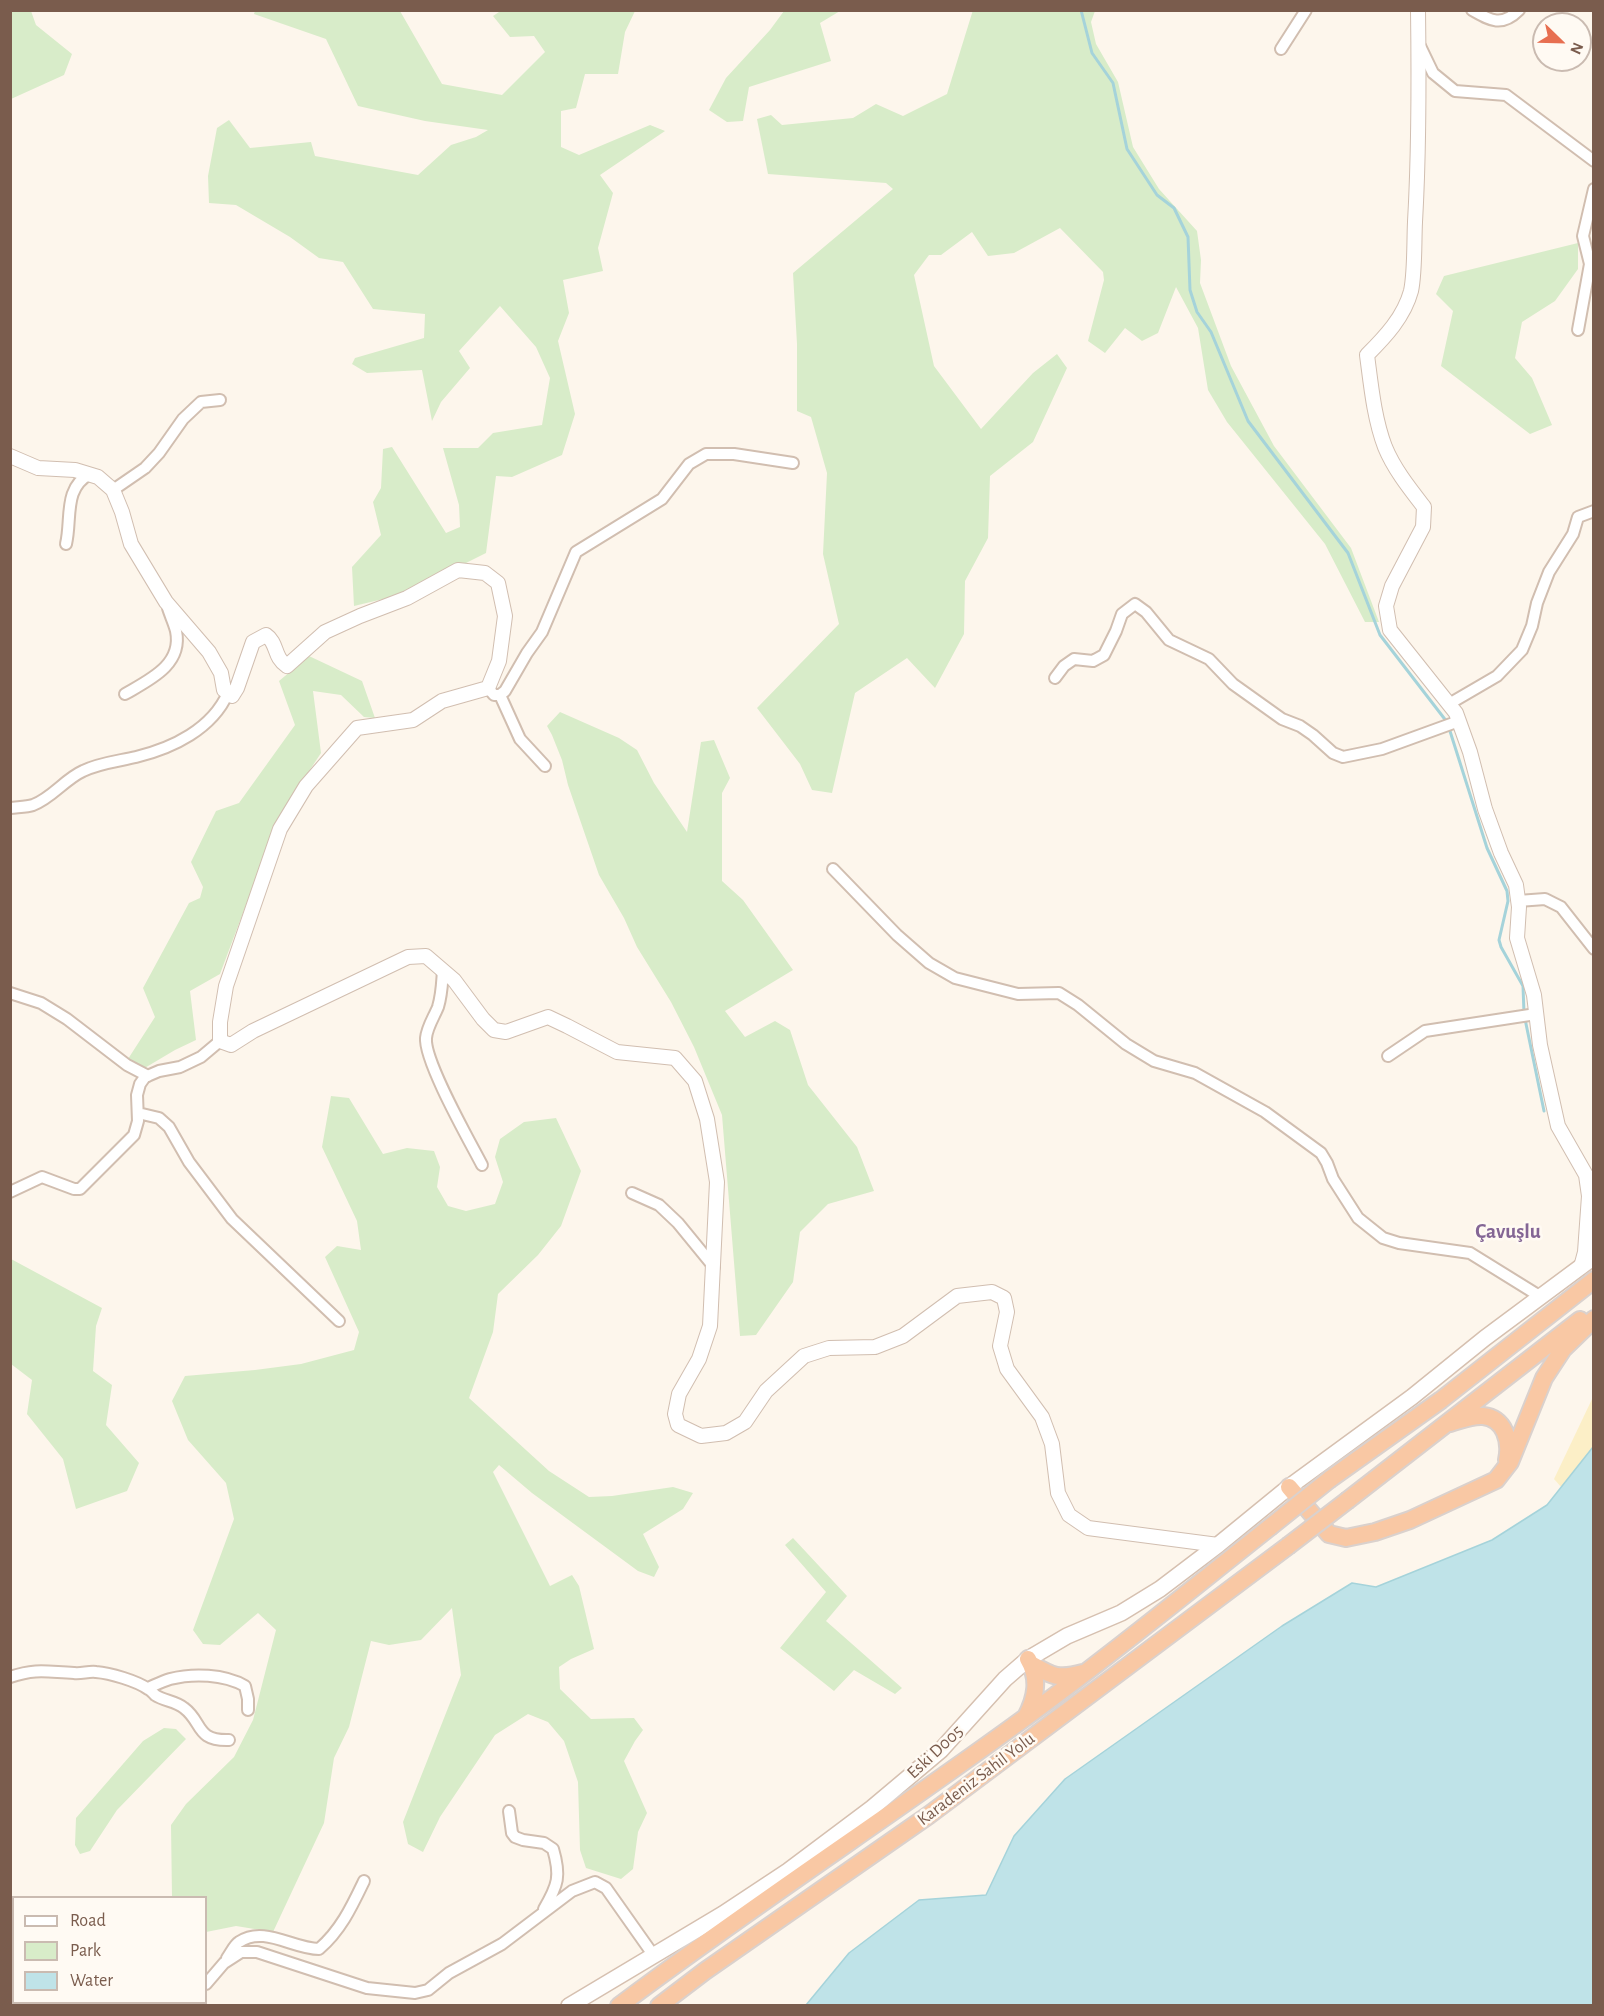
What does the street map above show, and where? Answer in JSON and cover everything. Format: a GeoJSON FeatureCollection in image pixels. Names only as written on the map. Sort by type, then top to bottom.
{"type":"FeatureCollection","features":[{"type":"Feature","properties":{"kind":"highway","name":"Karadeniz Sahil Yolu"},"geometry":{"type":"LineString","coordinates":[[619,2006],[689,1953],[1025,1718],[1087,1672],[1330,1479],[1441,1400],[1593,1280]]}},
{"type":"Feature","properties":{"kind":"highway","name":"Karadeniz Sahil Yolu"},"geometry":{"type":"LineString","coordinates":[[659,2006],[705,1971],[929,1815],[1348,1500],[1593,1310]]}},
{"type":"Feature","properties":{"kind":"highway"},"geometry":{"type":"LineString","coordinates":[[1289,1487],[1329,1534],[1346,1538],[1375,1532],[1410,1520],[1496,1480],[1510,1462],[1544,1378],[1563,1349],[1593,1319]]}},
{"type":"Feature","properties":{"kind":"highway"},"geometry":{"type":"LineString","coordinates":[[1443,1425],[1481,1416],[1500,1424],[1509,1446],[1507,1459],[1496,1480]]}},
{"type":"Feature","properties":{"kind":"highway"},"geometry":{"type":"LineString","coordinates":[[1029,1661],[1050,1675],[1058,1677],[1087,1672]]}},
{"type":"Feature","properties":{"kind":"highway"},"geometry":{"type":"LineString","coordinates":[[1025,1718],[1036,1689],[1029,1661]]}},
{"type":"Feature","properties":{"kind":"main road","name":"Eski D005"},"geometry":{"type":"LineString","coordinates":[[569,2006],[723,1914],[788,1871],[872,1808],[941,1750],[1005,1679],[1067,1636],[1142,1602],[1218,1545],[1289,1487],[1412,1397],[1587,1262]]}},
{"type":"Feature","properties":{"kind":"street"},"geometry":{"type":"LineString","coordinates":[[1281,49],[1306,10]]}},
{"type":"Feature","properties":{"kind":"street"},"geometry":{"type":"LineString","coordinates":[[1418,10],[1417,189],[1411,291],[1402,314],[1384,338],[1366,355],[1376,414],[1385,448],[1424,507],[1423,527],[1392,586],[1386,606],[1390,630],[1456,712],[1470,752],[1485,809],[1501,853],[1516,885],[1517,938],[1534,995],[1540,1045],[1558,1126],[1586,1175],[1588,1196],[1585,1252],[1587,1262]]}},
{"type":"Feature","properties":{"kind":"street"},"geometry":{"type":"LineString","coordinates":[[1472,10],[1492,21],[1510,19],[1519,10]]}},
{"type":"Feature","properties":{"kind":"street"},"geometry":{"type":"LineString","coordinates":[[1419,43],[1433,73],[1455,92],[1506,95],[1593,160]]}},
{"type":"Feature","properties":{"kind":"street"},"geometry":{"type":"LineString","coordinates":[[1578,330],[1590,264],[1583,236],[1593,189]]}},
{"type":"Feature","properties":{"kind":"street"},"geometry":{"type":"LineString","coordinates":[[113,490],[152,460],[183,419],[201,402],[220,400]]}},
{"type":"Feature","properties":{"kind":"street"},"geometry":{"type":"LineString","coordinates":[[10,1192],[42,1176],[74,1189],[80,1189],[134,1135],[138,1121],[137,1095],[140,1084],[148,1076],[159,1071],[180,1067],[201,1057],[220,1041],[220,1022],[226,986],[280,829],[306,786],[357,728],[413,720],[442,701],[505,691],[542,632],[576,552],[662,499],[689,464],[706,454],[734,454],[793,463]]}},
{"type":"Feature","properties":{"kind":"street"},"geometry":{"type":"LineString","coordinates":[[10,456],[38,468],[75,470],[90,474],[98,477],[113,490],[131,544],[166,602],[209,652],[221,673],[224,690],[232,696],[253,642],[266,635],[272,639],[279,661],[287,666],[325,632],[407,598],[458,570],[485,573],[498,583],[505,616],[494,692],[520,739],[545,766]]}},
{"type":"Feature","properties":{"kind":"street"},"geometry":{"type":"LineString","coordinates":[[66,544],[69,530],[70,497],[78,482],[90,474]]}},
{"type":"Feature","properties":{"kind":"street"},"geometry":{"type":"LineString","coordinates":[[1449,704],[1497,676],[1522,650],[1549,572],[1573,534],[1578,517],[1593,511]]}},
{"type":"Feature","properties":{"kind":"street"},"geometry":{"type":"LineString","coordinates":[[125,693],[154,677],[170,662],[176,646],[176,632],[166,602]]}},
{"type":"Feature","properties":{"kind":"street"},"geometry":{"type":"LineString","coordinates":[[1054,678],[1064,666],[1074,659],[1093,661],[1104,655],[1122,614],[1135,603],[1146,612],[1169,639],[1209,659],[1233,684],[1282,719],[1307,730],[1333,753],[1343,757],[1382,749],[1459,721]]}},
{"type":"Feature","properties":{"kind":"street"},"geometry":{"type":"LineString","coordinates":[[10,808],[33,805],[82,771],[138,756],[172,744],[199,730],[222,707],[228,693]]}},
{"type":"Feature","properties":{"kind":"street"},"geometry":{"type":"LineString","coordinates":[[833,869],[897,935],[929,963],[955,978],[1018,994],[1059,993],[1078,1005],[1126,1044],[1154,1062],[1195,1073],[1265,1112],[1321,1153],[1333,1179],[1358,1218],[1383,1238],[1399,1243],[1470,1254],[1541,1297]]}},
{"type":"Feature","properties":{"kind":"street"},"geometry":{"type":"LineString","coordinates":[[1518,901],[1545,899],[1561,907],[1593,949]]}},
{"type":"Feature","properties":{"kind":"street"},"geometry":{"type":"LineString","coordinates":[[220,1041],[231,1045],[272,1021],[408,957],[426,956],[454,980],[494,1030],[506,1032],[548,1017],[617,1052],[675,1058],[695,1081],[707,1119],[717,1182],[710,1326],[699,1359],[679,1395],[675,1414],[678,1425],[701,1436],[726,1433],[744,1422],[766,1391],[804,1356],[829,1348],[875,1347],[903,1336],[957,1296],[992,1292],[1004,1298],[1007,1312],[1000,1346],[1007,1369],[1042,1417],[1052,1444],[1058,1493],[1069,1515],[1088,1528],[1218,1545]]}},
{"type":"Feature","properties":{"kind":"street"},"geometry":{"type":"LineString","coordinates":[[442,970],[442,992],[428,1029],[427,1049],[482,1166]]}},
{"type":"Feature","properties":{"kind":"street"},"geometry":{"type":"LineString","coordinates":[[10,993],[41,1003],[67,1019],[128,1065],[148,1076]]}},
{"type":"Feature","properties":{"kind":"street"},"geometry":{"type":"LineString","coordinates":[[1388,1056],[1425,1031],[1536,1014]]}},
{"type":"Feature","properties":{"kind":"street"},"geometry":{"type":"LineString","coordinates":[[138,1113],[159,1118],[169,1127],[189,1162],[232,1219],[339,1321]]}},
{"type":"Feature","properties":{"kind":"street"},"geometry":{"type":"LineString","coordinates":[[632,1193],[659,1205],[678,1223],[714,1267]]}},
{"type":"Feature","properties":{"kind":"street"},"geometry":{"type":"LineString","coordinates":[[10,1677],[30,1670],[77,1673],[95,1671],[116,1676],[148,1688],[155,1695],[182,1706],[190,1712],[196,1724],[207,1735],[218,1741],[229,1740]]}},
{"type":"Feature","properties":{"kind":"street"},"geometry":{"type":"LineString","coordinates":[[148,1688],[171,1679],[213,1676],[235,1680],[245,1686],[248,1710]]}},
{"type":"Feature","properties":{"kind":"street"},"geometry":{"type":"LineString","coordinates":[[509,1811],[512,1833],[515,1837],[544,1842],[553,1849],[558,1876],[556,1888],[541,1914]]}},
{"type":"Feature","properties":{"kind":"street"},"geometry":{"type":"LineString","coordinates":[[207,1983],[238,1943],[256,1935],[279,1939],[306,1949],[319,1949],[331,1939],[344,1921],[364,1881]]}},
{"type":"Feature","properties":{"kind":"street"},"geometry":{"type":"LineString","coordinates":[[224,1963],[241,1952],[257,1952],[368,1988],[415,1993],[428,1990],[449,1972],[502,1944],[572,1891],[595,1882],[611,1894],[654,1956]]}},
{"type":"Feature","properties":{"kind":"green space"},"geometry":{"type":"Polygon","coordinates":[[[502,10],[635,11],[625,32],[618,74],[585,74],[576,108],[561,111],[561,147],[579,155],[650,125],[665,131],[600,175],[613,193],[598,248],[603,271],[563,280],[569,313],[558,341],[575,414],[562,455],[512,477],[496,476],[486,553],[404,594],[354,606],[352,567],[381,535],[373,502],[381,488],[383,449],[392,447],[446,533],[460,527],[459,505],[443,448],[478,448],[493,433],[542,425],[550,378],[536,347],[500,306],[459,351],[470,368],[441,402],[432,421],[422,370],[367,373],[352,364],[355,358],[424,338],[425,314],[373,309],[343,262],[319,258],[290,237],[236,205],[209,203],[208,176],[217,128],[229,120],[250,148],[311,142],[315,156],[418,175],[451,145],[476,137],[488,130],[425,121],[358,106],[326,39],[254,14],[255,11],[400,11],[442,84],[502,95],[545,52],[534,36],[510,37],[493,16],[502,10]]]}},
{"type":"Feature","properties":{"kind":"green space"},"geometry":{"type":"Polygon","coordinates":[[[973,10],[1095,11],[1091,22],[1096,44],[1118,82],[1133,147],[1159,189],[1197,231],[1201,260],[1200,283],[1231,366],[1274,446],[1351,548],[1379,622],[1365,622],[1325,544],[1227,422],[1208,390],[1198,328],[1176,287],[1158,333],[1142,341],[1125,328],[1105,353],[1088,341],[1104,280],[1103,272],[1060,228],[1014,253],[988,256],[972,232],[941,255],[929,255],[914,275],[934,366],[981,429],[1033,373],[1057,354],[1067,368],[1033,442],[990,476],[988,538],[965,581],[964,634],[935,688],[907,658],[855,693],[832,793],[812,790],[800,764],[757,708],[839,624],[823,554],[827,473],[811,417],[797,411],[797,344],[793,273],[893,189],[886,183],[768,174],[757,119],[771,115],[782,125],[853,118],[876,104],[903,116],[947,94],[973,10]]]}},
{"type":"Feature","properties":{"kind":"green space"},"geometry":{"type":"Polygon","coordinates":[[[10,11],[31,11],[36,25],[72,54],[64,75],[11,99],[10,11]]]}},
{"type":"Feature","properties":{"kind":"green space"},"geometry":{"type":"Polygon","coordinates":[[[784,11],[840,11],[820,23],[831,61],[749,87],[743,121],[727,122],[709,110],[726,78],[770,30],[784,11]]]}},
{"type":"Feature","properties":{"kind":"green space"},"geometry":{"type":"Polygon","coordinates":[[[1578,243],[1578,269],[1555,301],[1522,322],[1515,358],[1532,378],[1552,425],[1530,434],[1441,366],[1453,311],[1436,294],[1444,276],[1578,243]]]}},
{"type":"Feature","properties":{"kind":"green space"},"geometry":{"type":"Polygon","coordinates":[[[309,656],[362,681],[375,718],[364,717],[341,695],[313,691],[321,753],[279,817],[220,974],[190,991],[196,1040],[143,1069],[128,1059],[155,1017],[143,988],[189,903],[200,898],[203,887],[191,862],[216,811],[239,803],[295,725],[279,681],[309,656]]]}},
{"type":"Feature","properties":{"kind":"green space"},"geometry":{"type":"Polygon","coordinates":[[[560,712],[619,738],[637,750],[654,783],[687,832],[701,742],[714,740],[730,778],[722,793],[722,881],[743,900],[793,970],[725,1011],[745,1037],[775,1021],[790,1030],[808,1085],[857,1147],[874,1191],[828,1204],[800,1232],[793,1282],[756,1335],[740,1336],[722,1115],[694,1047],[671,1002],[637,947],[624,918],[599,875],[568,785],[562,760],[547,726],[560,712]]]}},
{"type":"Feature","properties":{"kind":"green space"},"geometry":{"type":"Polygon","coordinates":[[[331,1096],[349,1098],[383,1154],[407,1148],[434,1151],[440,1167],[437,1187],[448,1206],[466,1211],[495,1204],[503,1182],[495,1157],[500,1139],[524,1122],[556,1118],[581,1171],[561,1226],[538,1255],[498,1294],[493,1332],[469,1398],[549,1471],[589,1497],[673,1487],[693,1493],[683,1509],[643,1534],[659,1567],[654,1577],[638,1571],[532,1493],[499,1465],[493,1472],[550,1586],[572,1575],[579,1586],[594,1649],[559,1667],[560,1689],[591,1719],[634,1718],[643,1730],[624,1761],[647,1813],[638,1832],[633,1869],[621,1879],[586,1868],[580,1850],[578,1782],[564,1741],[548,1722],[528,1714],[495,1735],[440,1817],[423,1852],[408,1844],[403,1822],[461,1675],[452,1608],[421,1640],[389,1645],[371,1641],[349,1727],[334,1758],[324,1823],[273,1932],[236,1926],[207,1932],[207,1896],[172,1896],[171,1825],[186,1804],[234,1757],[253,1720],[276,1630],[258,1613],[220,1645],[203,1644],[193,1630],[234,1519],[226,1483],[188,1440],[172,1401],[185,1376],[301,1364],[354,1350],[359,1332],[325,1257],[337,1246],[361,1250],[357,1221],[322,1147],[331,1096]]]}},
{"type":"Feature","properties":{"kind":"green space"},"geometry":{"type":"Polygon","coordinates":[[[11,1259],[102,1308],[96,1326],[93,1371],[112,1385],[106,1425],[139,1463],[127,1491],[76,1509],[63,1459],[27,1414],[32,1380],[11,1364],[11,1259]]]}},
{"type":"Feature","properties":{"kind":"green space"},"geometry":{"type":"Polygon","coordinates":[[[793,1538],[847,1596],[826,1621],[902,1688],[895,1694],[854,1670],[834,1691],[780,1648],[826,1592],[785,1545],[793,1538]]]}},
{"type":"Feature","properties":{"kind":"green space"},"geometry":{"type":"Polygon","coordinates":[[[164,1728],[176,1729],[186,1739],[117,1810],[90,1851],[80,1854],[75,1845],[76,1818],[143,1741],[164,1728]]]}},
{"type":"Feature","properties":{"kind":"sand"},"geometry":{"type":"Polygon","coordinates":[[[1593,1397],[1593,1447],[1562,1488],[1554,1479],[1593,1397]]]}},
{"type":"Feature","properties":{"kind":"water"},"geometry":{"type":"Polygon","coordinates":[[[1593,1447],[1593,2005],[806,2005],[849,1953],[919,1900],[986,1895],[1014,1836],[1065,1779],[1282,1626],[1352,1583],[1376,1587],[1492,1540],[1547,1505],[1593,1447]]]}},
{"type":"Feature","properties":{"kind":"waterway"},"geometry":{"type":"LineString","coordinates":[[1081,10],[1092,53],[1113,83],[1127,149],[1157,195],[1174,208],[1188,237],[1190,290],[1197,312],[1211,332],[1248,421],[1348,553],[1380,635],[1447,722]]}},
{"type":"Feature","properties":{"kind":"waterway"},"geometry":{"type":"LineString","coordinates":[[1449,728],[1487,848],[1507,891],[1508,901],[1499,940],[1523,986],[1524,1013]]}},
{"type":"Feature","properties":{"kind":"waterway"},"geometry":{"type":"LineString","coordinates":[[1525,1019],[1544,1111]]}},
{"type":"Feature","properties":{"kind":"district","name":"Çavuşlu"},"geometry":{"type":"Point","coordinates":[1508,1232]}}]}
